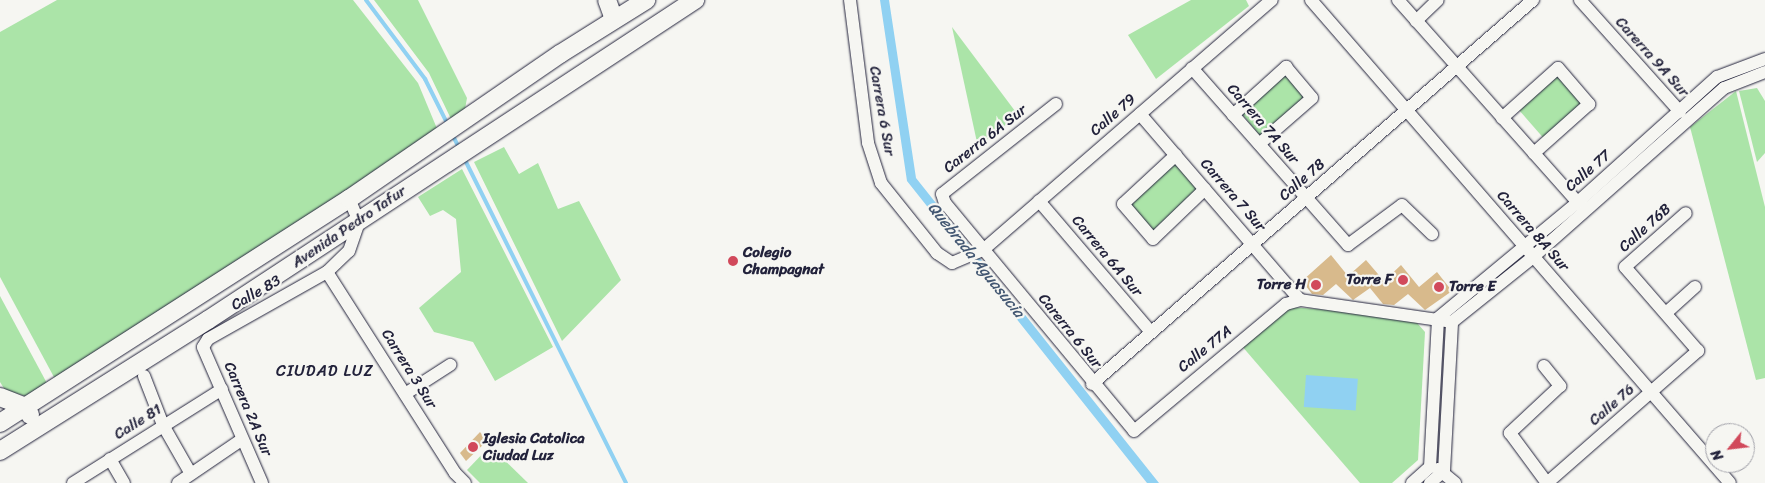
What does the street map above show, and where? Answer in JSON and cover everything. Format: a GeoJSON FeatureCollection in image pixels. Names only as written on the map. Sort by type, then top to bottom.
{"type":"FeatureCollection","features":[{"type":"Feature","properties":{"kind":"main road"},"geometry":{"type":"LineString","coordinates":[[608,0],[614,19]]}},
{"type":"Feature","properties":{"kind":"main road","name":"Avenida Pedro Tafur"},"geometry":{"type":"LineString","coordinates":[[0,451],[359,222],[479,139],[695,0]]}},
{"type":"Feature","properties":{"kind":"main road","name":"Avenida Pedro Tafur"},"geometry":{"type":"LineString","coordinates":[[0,423],[349,200],[636,3]]}},
{"type":"Feature","properties":{"kind":"main road"},"geometry":{"type":"LineString","coordinates":[[0,397],[26,407],[38,428]]}},
{"type":"Feature","properties":{"kind":"street","name":"Carrera 6 Sur"},"geometry":{"type":"LineString","coordinates":[[850,0],[868,143],[881,183],[937,253],[952,262],[962,261],[980,252]]}},
{"type":"Feature","properties":{"kind":"street","name":"Calle 79"},"geometry":{"type":"LineString","coordinates":[[980,252],[1272,0]]}},
{"type":"Feature","properties":{"kind":"street","name":"Carrera 8A Sur"},"geometry":{"type":"LineString","coordinates":[[1311,0],[1730,483]]}},
{"type":"Feature","properties":{"kind":"street"},"geometry":{"type":"LineString","coordinates":[[1398,0],[1582,207]]}},
{"type":"Feature","properties":{"kind":"street"},"geometry":{"type":"LineString","coordinates":[[1416,21],[1438,0]]}},
{"type":"Feature","properties":{"kind":"street","name":"Calle 78"},"geometry":{"type":"LineString","coordinates":[[1092,384],[1533,0]]}},
{"type":"Feature","properties":{"kind":"street","name":"Carerra 9A Sur"},"geometry":{"type":"LineString","coordinates":[[1580,0],[1688,109]]}},
{"type":"Feature","properties":{"kind":"street","name":"Calle 77"},"geometry":{"type":"LineString","coordinates":[[1452,322],[1582,207],[1688,109],[1717,77],[1765,58]]}},
{"type":"Feature","properties":{"kind":"street"},"geometry":{"type":"LineString","coordinates":[[1233,115],[1286,67],[1312,98],[1259,144]]}},
{"type":"Feature","properties":{"kind":"street","name":"Carrera 7A Sur"},"geometry":{"type":"LineString","coordinates":[[1192,68],[1348,245],[1402,205],[1432,234]]}},
{"type":"Feature","properties":{"kind":"street"},"geometry":{"type":"LineString","coordinates":[[1502,118],[1558,68],[1589,104],[1534,153]]}},
{"type":"Feature","properties":{"kind":"street","name":"Calle 77"},"geometry":{"type":"LineString","coordinates":[[1688,109],[1724,88],[1765,72]]}},
{"type":"Feature","properties":{"kind":"street","name":"Carerra 6A Sur"},"geometry":{"type":"LineString","coordinates":[[980,252],[945,203],[942,194],[1056,104]]}},
{"type":"Feature","properties":{"kind":"street","name":"Carrera 7 Sur"},"geometry":{"type":"LineString","coordinates":[[1140,114],[1254,243],[1300,300]]}},
{"type":"Feature","properties":{"kind":"street"},"geometry":{"type":"LineString","coordinates":[[1176,155],[1123,204],[1153,239],[1205,189]]}},
{"type":"Feature","properties":{"kind":"street"},"geometry":{"type":"LineString","coordinates":[[349,200],[359,222]]}},
{"type":"Feature","properties":{"kind":"street","name":"Carrera 6A Sur"},"geometry":{"type":"LineString","coordinates":[[1039,201],[1151,332]]}},
{"type":"Feature","properties":{"kind":"street","name":"Calle 76B"},"geometry":{"type":"LineString","coordinates":[[1666,313],[1626,267],[1686,213]]}},
{"type":"Feature","properties":{"kind":"street","name":"Calle 83"},"geometry":{"type":"LineString","coordinates":[[204,347],[208,339],[327,272],[349,251],[359,222]]}},
{"type":"Feature","properties":{"kind":"street","name":"Carerra 6 Sur"},"geometry":{"type":"LineString","coordinates":[[980,252],[1092,384],[1134,430]]}},
{"type":"Feature","properties":{"kind":"street","name":"Calle 77"},"geometry":{"type":"LineString","coordinates":[[1438,318],[1529,252]]}},
{"type":"Feature","properties":{"kind":"street","name":"Carrera 3 Sur"},"geometry":{"type":"LineString","coordinates":[[327,272],[406,394],[451,478],[465,483]]}},
{"type":"Feature","properties":{"kind":"street"},"geometry":{"type":"LineString","coordinates":[[1666,313],[1695,287]]}},
{"type":"Feature","properties":{"kind":"street"},"geometry":{"type":"LineString","coordinates":[[1300,300],[1438,318],[1452,322],[1444,471],[1430,483]]}},
{"type":"Feature","properties":{"kind":"street","name":"Calle 77A"},"geometry":{"type":"LineString","coordinates":[[1134,430],[1286,304],[1300,300]]}},
{"type":"Feature","properties":{"kind":"street","name":"Calle 76"},"geometry":{"type":"LineString","coordinates":[[1547,483],[1698,351],[1666,313]]}},
{"type":"Feature","properties":{"kind":"street"},"geometry":{"type":"LineString","coordinates":[[1412,483],[1430,467],[1438,318]]}},
{"type":"Feature","properties":{"kind":"street","name":"Carrera 2A Sur"},"geometry":{"type":"LineString","coordinates":[[204,347],[241,440],[262,483]]}},
{"type":"Feature","properties":{"kind":"street"},"geometry":{"type":"LineString","coordinates":[[406,394],[450,365]]}},
{"type":"Feature","properties":{"kind":"street"},"geometry":{"type":"LineString","coordinates":[[1544,366],[1560,386],[1511,429],[1510,438],[1547,483]]}},
{"type":"Feature","properties":{"kind":"street"},"geometry":{"type":"LineString","coordinates":[[144,376],[164,425],[191,474]]}},
{"type":"Feature","properties":{"kind":"street","name":"Calle 81"},"geometry":{"type":"LineString","coordinates":[[73,483],[222,389]]}},
{"type":"Feature","properties":{"kind":"street"},"geometry":{"type":"LineString","coordinates":[[178,483],[241,440]]}},
{"type":"Feature","properties":{"kind":"street"},"geometry":{"type":"LineString","coordinates":[[110,459],[124,483]]}},
{"type":"Feature","properties":{"kind":"street"},"geometry":{"type":"LineString","coordinates":[[1430,467],[1444,471],[1455,483]]}},
{"type":"Feature","properties":{"kind":"green space"},"geometry":{"type":"Polygon","coordinates":[[[57,0],[353,0],[418,83],[438,131],[55,379],[0,277],[0,32],[57,0]]]}},
{"type":"Feature","properties":{"kind":"green space"},"geometry":{"type":"Polygon","coordinates":[[[374,0],[418,0],[467,98],[465,109],[451,119],[429,73],[374,0]]]}},
{"type":"Feature","properties":{"kind":"green space"},"geometry":{"type":"Polygon","coordinates":[[[1191,0],[1246,0],[1249,6],[1156,79],[1128,35],[1191,0]]]}},
{"type":"Feature","properties":{"kind":"green space"},"geometry":{"type":"Polygon","coordinates":[[[952,27],[1018,115],[978,147],[952,27]]]}},
{"type":"Feature","properties":{"kind":"green space"},"geometry":{"type":"Polygon","coordinates":[[[1558,68],[1589,104],[1546,142],[1515,105],[1558,68]]]}},
{"type":"Feature","properties":{"kind":"green space"},"geometry":{"type":"Polygon","coordinates":[[[1285,70],[1308,98],[1260,136],[1238,108],[1285,70]]]}},
{"type":"Feature","properties":{"kind":"green space"},"geometry":{"type":"Polygon","coordinates":[[[1757,88],[1765,101],[1765,153],[1757,162],[1739,91],[1757,88]]]}},
{"type":"Feature","properties":{"kind":"green space"},"geometry":{"type":"Polygon","coordinates":[[[1736,91],[1765,207],[1765,378],[1756,380],[1690,127],[1736,91]]]}},
{"type":"Feature","properties":{"kind":"green space"},"geometry":{"type":"Polygon","coordinates":[[[504,147],[519,174],[538,163],[558,209],[579,201],[621,280],[562,341],[474,162],[504,147]]]}},
{"type":"Feature","properties":{"kind":"green space"},"geometry":{"type":"Polygon","coordinates":[[[1173,160],[1199,188],[1151,233],[1125,205],[1173,160]]]}},
{"type":"Feature","properties":{"kind":"green space"},"geometry":{"type":"Polygon","coordinates":[[[462,169],[553,347],[495,381],[473,342],[434,332],[419,308],[461,272],[456,219],[443,210],[430,216],[418,197],[462,169]]]}},
{"type":"Feature","properties":{"kind":"green space"},"geometry":{"type":"Polygon","coordinates":[[[0,296],[49,387],[31,398],[5,390],[0,382],[0,296]]]}},
{"type":"Feature","properties":{"kind":"green space"},"geometry":{"type":"Polygon","coordinates":[[[1290,307],[1411,316],[1425,332],[1418,460],[1392,483],[1360,483],[1241,345],[1290,307]]]}},
{"type":"Feature","properties":{"kind":"green space"},"geometry":{"type":"Polygon","coordinates":[[[490,446],[528,483],[480,483],[467,470],[490,446]]]}},
{"type":"Feature","properties":{"kind":"water","name":"Quebrada Aguasucia"},"geometry":{"type":"Polygon","coordinates":[[[880,0],[889,0],[916,178],[1159,483],[1147,483],[907,181],[880,0]]]}},
{"type":"Feature","properties":{"kind":"water"},"geometry":{"type":"Polygon","coordinates":[[[1306,375],[1358,379],[1356,411],[1304,407],[1306,375]]]}},
{"type":"Feature","properties":{"kind":"building"},"geometry":{"type":"Polygon","coordinates":[[[1331,255],[1348,276],[1366,260],[1384,281],[1401,265],[1419,287],[1437,272],[1452,291],[1425,310],[1408,294],[1394,305],[1383,304],[1370,288],[1353,300],[1336,284],[1323,295],[1312,294],[1302,281],[1331,255]]]}},
{"type":"Feature","properties":{"kind":"building","name":"Iglesia Catolica Ciudad Luz"},"geometry":{"type":"Polygon","coordinates":[[[480,432],[487,441],[466,461],[460,453],[480,432]]]}},
{"type":"Feature","properties":{"kind":"waterway"},"geometry":{"type":"LineString","coordinates":[[366,0],[425,79],[448,125]]}},
{"type":"Feature","properties":{"kind":"waterway"},"geometry":{"type":"LineString","coordinates":[[452,134],[460,150]]}},
{"type":"Feature","properties":{"kind":"waterway"},"geometry":{"type":"LineString","coordinates":[[464,158],[626,483]]}},
{"type":"Feature","properties":{"kind":"place","name":"Colegio Champagnat"},"geometry":{"type":"Point","coordinates":[733,261]}},
{"type":"Feature","properties":{"kind":"place","name":"Torre F"},"geometry":{"type":"Point","coordinates":[1403,280]}},
{"type":"Feature","properties":{"kind":"place","name":"Torre H"},"geometry":{"type":"Point","coordinates":[1316,285]}},
{"type":"Feature","properties":{"kind":"place","name":"Torre E"},"geometry":{"type":"Point","coordinates":[1439,287]}},
{"type":"Feature","properties":{"kind":"place","name":"Iglesia Catolica Ciudad Luz"},"geometry":{"type":"Point","coordinates":[473,447]}},
{"type":"Feature","properties":{"kind":"district","name":"CIUDAD LUZ"},"geometry":{"type":"Point","coordinates":[325,371]}}]}
